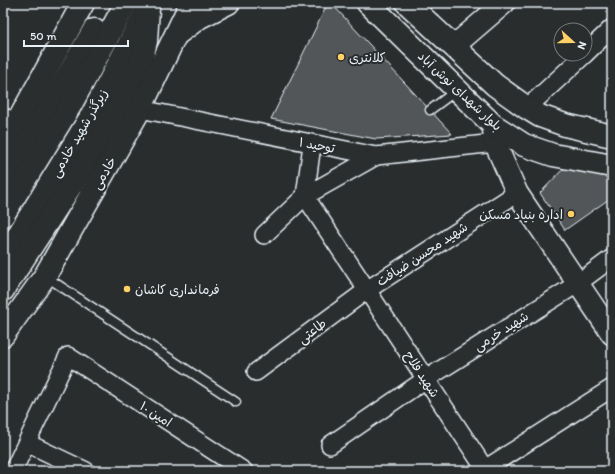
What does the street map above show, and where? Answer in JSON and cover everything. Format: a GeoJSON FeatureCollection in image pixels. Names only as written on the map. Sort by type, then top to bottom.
{"type":"FeatureCollection","features":[{"type":"Feature","properties":{"kind":"main road"},"geometry":{"type":"LineString","coordinates":[[3,144],[10,121],[83,3]]}},
{"type":"Feature","properties":{"kind":"main road"},"geometry":{"type":"LineString","coordinates":[[3,181],[51,105],[93,32],[106,13],[121,3]]}},
{"type":"Feature","properties":{"kind":"main road","name":"زیرگذر شهید خادمی"},"geometry":{"type":"LineString","coordinates":[[3,215],[70,106],[126,3]]}},
{"type":"Feature","properties":{"kind":"main road"},"geometry":{"type":"LineString","coordinates":[[183,15],[200,17],[228,3]]}},
{"type":"Feature","properties":{"kind":"main road","name":"بلوار شهدای نوش آباد"},"geometry":{"type":"LineString","coordinates":[[368,3],[458,89],[494,134],[553,155],[612,166]]}},
{"type":"Feature","properties":{"kind":"main road"},"geometry":{"type":"LineString","coordinates":[[407,3],[495,85],[527,108],[540,116],[565,125],[608,131]]}},
{"type":"Feature","properties":{"kind":"main road"},"geometry":{"type":"LineString","coordinates":[[3,290],[96,147],[138,73],[146,41],[149,6]]}},
{"type":"Feature","properties":{"kind":"main road","name":"زیرگذر شهید خادمی"},"geometry":{"type":"LineString","coordinates":[[3,260],[92,115],[149,6]]}},
{"type":"Feature","properties":{"kind":"main road","name":"خادمی"},"geometry":{"type":"LineString","coordinates":[[3,335],[45,276],[140,110],[183,15]]}},
{"type":"Feature","properties":{"kind":"street"},"geometry":{"type":"LineString","coordinates":[[454,46],[504,3]]}},
{"type":"Feature","properties":{"kind":"street"},"geometry":{"type":"LineString","coordinates":[[593,46],[612,28]]}},
{"type":"Feature","properties":{"kind":"street"},"geometry":{"type":"LineString","coordinates":[[527,108],[576,62]]}},
{"type":"Feature","properties":{"kind":"street","name":"توحید ۱"},"geometry":{"type":"LineString","coordinates":[[140,110],[312,145],[376,156],[494,134]]}},
{"type":"Feature","properties":{"kind":"street"},"geometry":{"type":"LineString","coordinates":[[494,134],[517,193],[612,334]]}},
{"type":"Feature","properties":{"kind":"street"},"geometry":{"type":"LineString","coordinates":[[305,196],[312,145]]}},
{"type":"Feature","properties":{"kind":"street"},"geometry":{"type":"LineString","coordinates":[[264,235],[305,196],[376,156]]}},
{"type":"Feature","properties":{"kind":"street","name":"شهید محسن ضیافت"},"geometry":{"type":"LineString","coordinates":[[367,290],[517,193]]}},
{"type":"Feature","properties":{"kind":"street","name":"شهید فلاح"},"geometry":{"type":"LineString","coordinates":[[305,196],[485,469],[612,388]]}},
{"type":"Feature","properties":{"kind":"street","name":"شهید خرمی"},"geometry":{"type":"LineString","coordinates":[[330,445],[426,379],[577,284],[612,258]]}},
{"type":"Feature","properties":{"kind":"street","name":"طاعتی"},"geometry":{"type":"LineString","coordinates":[[256,372],[367,290]]}},
{"type":"Feature","properties":{"kind":"street","name":"امین ۱۰"},"geometry":{"type":"LineString","coordinates":[[27,443],[68,356],[244,471]]}},
{"type":"Feature","properties":{"kind":"street"},"geometry":{"type":"LineString","coordinates":[[13,471],[27,443],[86,471]]}},
{"type":"Feature","properties":{"kind":"lane"},"geometry":{"type":"LineString","coordinates":[[430,110],[458,89]]}},
{"type":"Feature","properties":{"kind":"lane"},"geometry":{"type":"LineString","coordinates":[[45,276],[236,402]]}},
{"type":"Feature","properties":{"kind":"building","name":"کلانتری"},"geometry":{"type":"Polygon","coordinates":[[[328,3],[331,3],[452,134],[376,139],[271,119],[328,3]]]}},
{"type":"Feature","properties":{"kind":"building","name":"اداره بنیاد مسکن"},"geometry":{"type":"Polygon","coordinates":[[[567,165],[607,171],[612,179],[612,197],[565,230],[540,193],[567,165]]]}},
{"type":"Feature","properties":{"kind":"place","name":"کلانتری"},"geometry":{"type":"Point","coordinates":[341,57]}},
{"type":"Feature","properties":{"kind":"place","name":"اداره بنیاد مسکن"},"geometry":{"type":"Point","coordinates":[571,214]}},
{"type":"Feature","properties":{"kind":"place","name":"فرمانداری کاشان"},"geometry":{"type":"Point","coordinates":[127,289]}}]}
